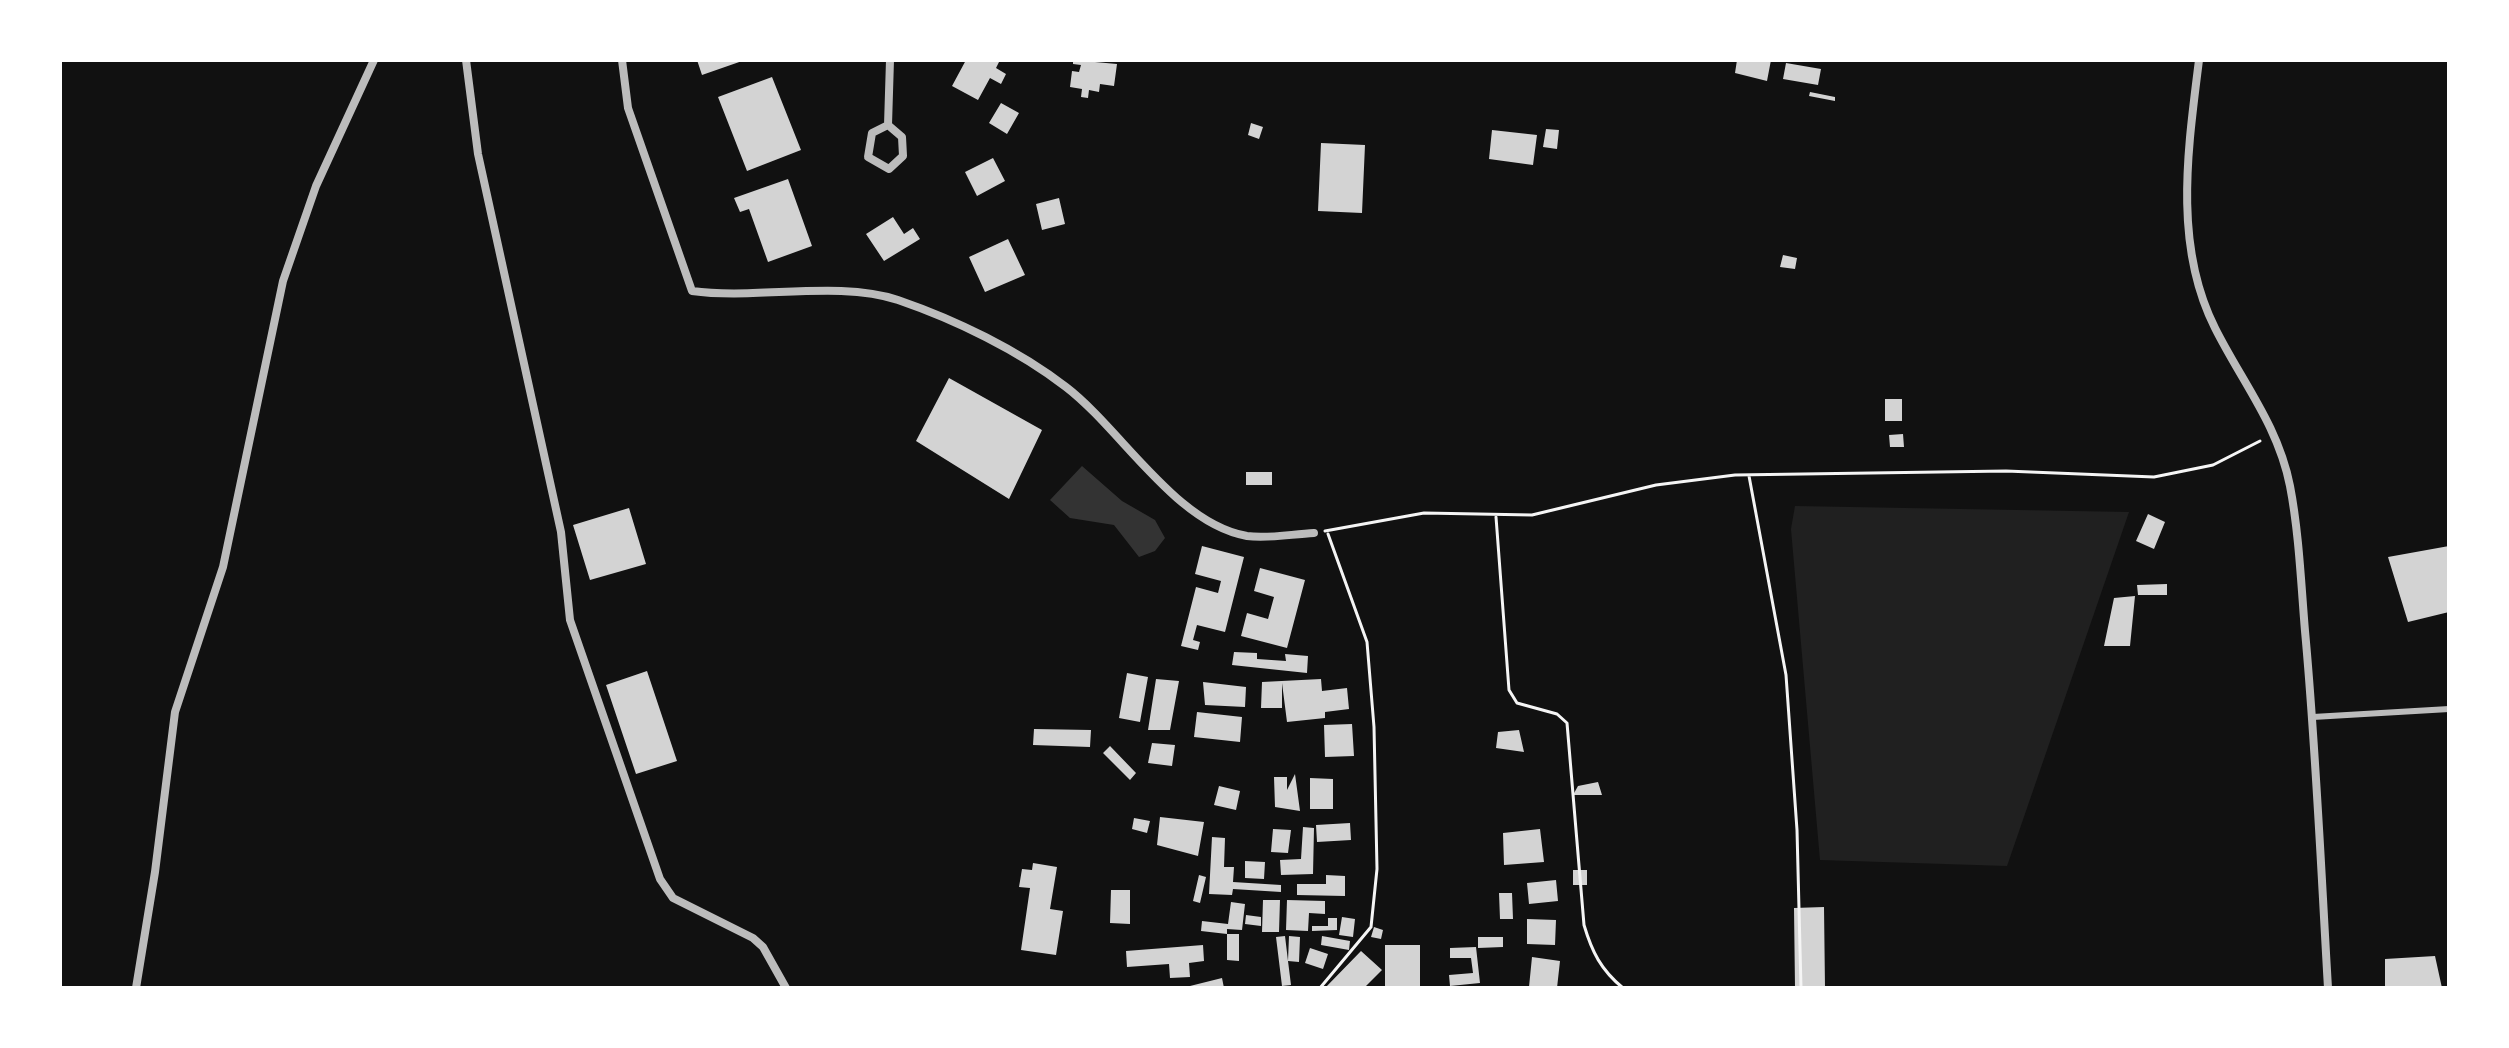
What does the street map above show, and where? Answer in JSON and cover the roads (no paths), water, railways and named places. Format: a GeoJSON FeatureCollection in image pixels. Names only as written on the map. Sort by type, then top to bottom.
{"type":"FeatureCollection","features":[{"type":"Feature","properties":{"kind":"street"},"geometry":{"type":"LineString","coordinates":[[136,988],[155,872],[175,712],[223,567],[283,281],[316,186],[374,60]]}},
{"type":"Feature","properties":{"kind":"street"},"geometry":{"type":"LineString","coordinates":[[466,60],[478,154],[561,532],[570,620],[601,718],[660,879],[673,898],[753,938],[763,947],[786,988]]}},
{"type":"Feature","properties":{"kind":"street"},"geometry":{"type":"LineString","coordinates":[[623,60],[628,108],[692,291],[816,292],[896,299],[1020,356],[1067,388],[1173,493],[1211,522],[1246,536],[1314,533]]}},
{"type":"Feature","properties":{"kind":"street"},"geometry":{"type":"LineString","coordinates":[[888,125],[890,60]]}},
{"type":"Feature","properties":{"kind":"street"},"geometry":{"type":"LineString","coordinates":[[2199,60],[2185,197],[2198,289],[2215,329],[2253,390],[2274,434],[2290,487],[2313,717],[2328,988]]}},
{"type":"Feature","properties":{"kind":"street"},"geometry":{"type":"LineString","coordinates":[[888,125],[902,137],[903,156],[889,169],[868,157],[872,133],[888,125]]}},
{"type":"Feature","properties":{"kind":"lane"},"geometry":{"type":"LineString","coordinates":[[2313,717],[2449,709]]}}]}
